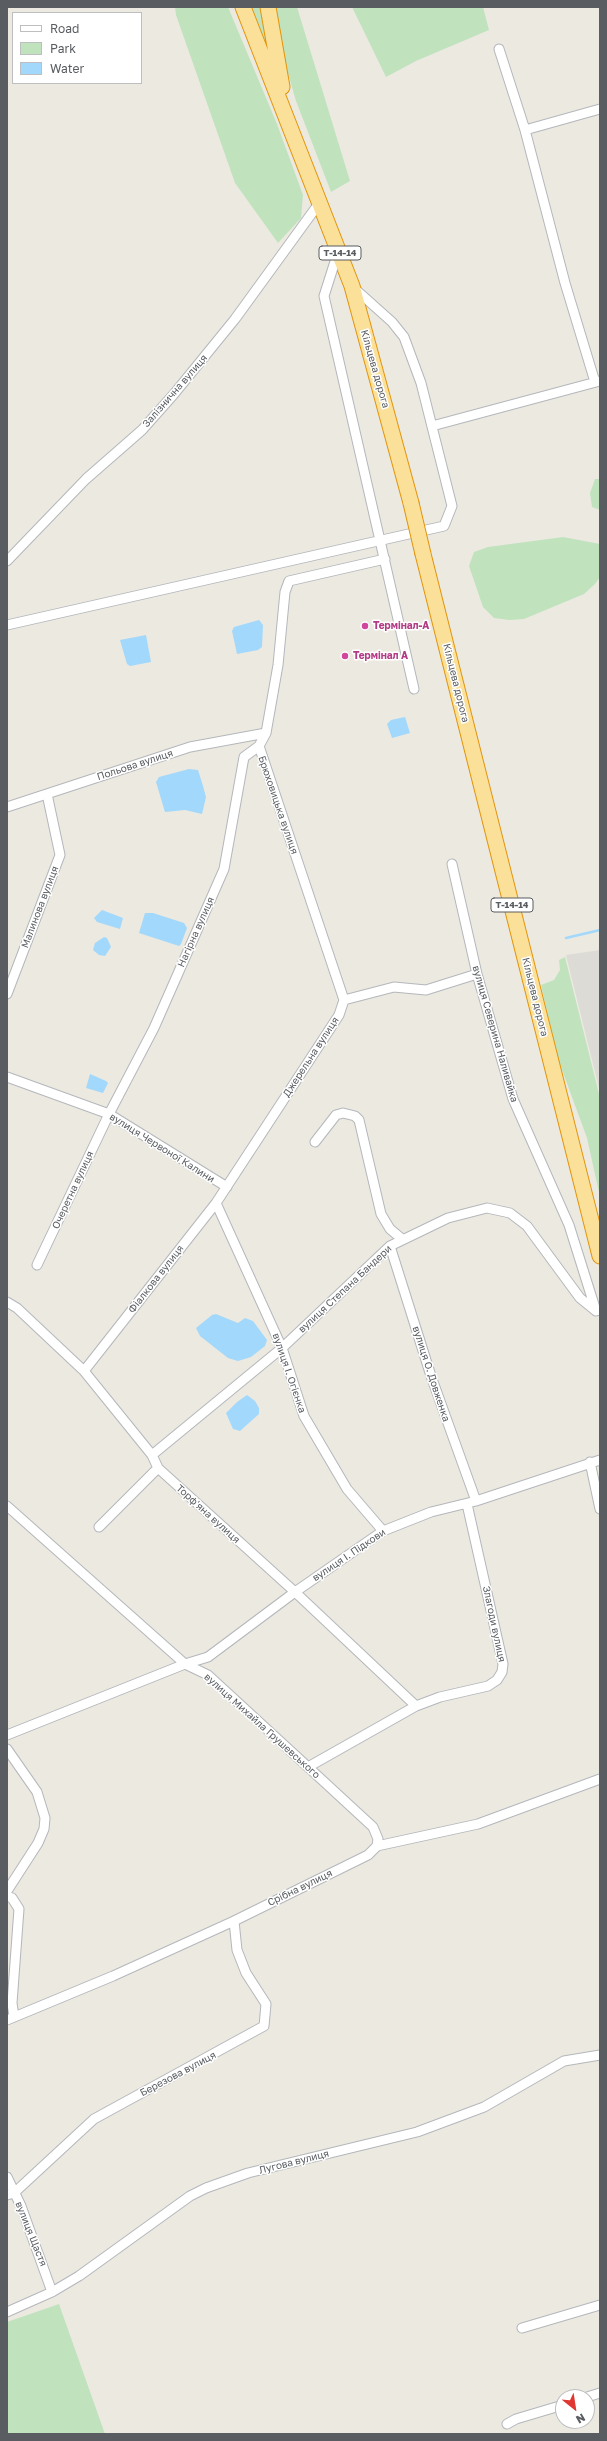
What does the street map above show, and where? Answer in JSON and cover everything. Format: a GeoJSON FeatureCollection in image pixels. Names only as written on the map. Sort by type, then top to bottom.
{"type":"FeatureCollection","features":[{"type":"Feature","properties":{"kind":"highway","name":"Т-14-14"},"geometry":{"type":"LineString","coordinates":[[241,7],[287,118]]}},
{"type":"Feature","properties":{"kind":"highway","name":"Т-14-14"},"geometry":{"type":"LineString","coordinates":[[268,7],[287,118]]}},
{"type":"Feature","properties":{"kind":"highway","name":"Кільцева дорога"},"geometry":{"type":"LineString","coordinates":[[287,118],[352,286],[411,503],[600,1256]]}},
{"type":"Feature","properties":{"kind":"street"},"geometry":{"type":"LineString","coordinates":[[432,426],[597,381],[565,283],[525,130],[500,49]]}},
{"type":"Feature","properties":{"kind":"street"},"geometry":{"type":"LineString","coordinates":[[525,130],[600,109]]}},
{"type":"Feature","properties":{"kind":"street","name":"Залізнична вулиця"},"geometry":{"type":"LineString","coordinates":[[7,561],[86,479],[142,430],[174,394],[235,319],[320,202]]}},
{"type":"Feature","properties":{"kind":"street"},"geometry":{"type":"LineString","coordinates":[[339,250],[324,296],[414,689]]}},
{"type":"Feature","properties":{"kind":"street"},"geometry":{"type":"LineString","coordinates":[[7,625],[444,526],[449,517],[452,506],[421,383],[404,337],[392,322],[352,286]]}},
{"type":"Feature","properties":{"kind":"street","name":"Брюховицька вулиця"},"geometry":{"type":"LineString","coordinates":[[344,1000],[259,746],[266,733],[278,665],[285,592],[289,581],[385,559]]}},
{"type":"Feature","properties":{"kind":"street","name":"Польова вулиця"},"geometry":{"type":"LineString","coordinates":[[7,807],[190,747],[266,733]]}},
{"type":"Feature","properties":{"kind":"street","name":"Нагірна вулиця"},"geometry":{"type":"LineString","coordinates":[[108,1114],[154,1028],[224,869],[244,757],[259,746]]}},
{"type":"Feature","properties":{"kind":"street","name":"Малинова вулиця"},"geometry":{"type":"LineString","coordinates":[[7,994],[60,855],[46,794]]}},
{"type":"Feature","properties":{"kind":"street","name":"вулиця Северина Наливайка"},"geometry":{"type":"LineString","coordinates":[[452,864],[477,974],[513,1099],[568,1225],[598,1310]]}},
{"type":"Feature","properties":{"kind":"street"},"geometry":{"type":"LineString","coordinates":[[344,1000],[394,987],[426,990],[477,974]]}},
{"type":"Feature","properties":{"kind":"street","name":"Джерельна вулиця"},"geometry":{"type":"LineString","coordinates":[[227,1188],[339,1015],[344,1000]]}},
{"type":"Feature","properties":{"kind":"street","name":"вулиця Червоної Калини"},"geometry":{"type":"LineString","coordinates":[[7,1076],[108,1114],[227,1188]]}},
{"type":"Feature","properties":{"kind":"street"},"geometry":{"type":"LineString","coordinates":[[315,1142],[336,1116],[343,1113],[355,1116],[359,1120],[381,1214],[390,1229],[402,1239]]}},
{"type":"Feature","properties":{"kind":"street","name":"Очеретна вулиця"},"geometry":{"type":"LineString","coordinates":[[37,1265],[108,1114]]}},
{"type":"Feature","properties":{"kind":"street","name":"Фіалкова вулиця"},"geometry":{"type":"LineString","coordinates":[[84,1370],[227,1188]]}},
{"type":"Feature","properties":{"kind":"street","name":"вулиця І. Огієнка"},"geometry":{"type":"LineString","coordinates":[[216,1203],[282,1348],[304,1416],[347,1489],[383,1531]]}},
{"type":"Feature","properties":{"kind":"street","name":"вулиця Степана Бандери"},"geometry":{"type":"LineString","coordinates":[[152,1455],[282,1348],[390,1246],[448,1218],[487,1208],[510,1213],[526,1226],[580,1298],[598,1310]]}},
{"type":"Feature","properties":{"kind":"street","name":"вулиця О. Довженка"},"geometry":{"type":"LineString","coordinates":[[390,1246],[471,1502]]}},
{"type":"Feature","properties":{"kind":"street","name":"Торф'яна вулиця"},"geometry":{"type":"LineString","coordinates":[[7,1302],[17,1308],[84,1370],[152,1455],[158,1468],[295,1592],[416,1706]]}},
{"type":"Feature","properties":{"kind":"street","name":"вулиця І. Підкови"},"geometry":{"type":"LineString","coordinates":[[7,1735],[186,1664],[208,1658],[295,1592],[383,1531],[431,1512],[471,1502],[600,1460]]}},
{"type":"Feature","properties":{"kind":"street"},"geometry":{"type":"LineString","coordinates":[[590,1462],[600,1509]]}},
{"type":"Feature","properties":{"kind":"street"},"geometry":{"type":"LineString","coordinates":[[99,1527],[158,1468]]}},
{"type":"Feature","properties":{"kind":"street","name":"Злагоди вулиця"},"geometry":{"type":"LineString","coordinates":[[308,1767],[416,1706],[440,1697],[488,1686],[497,1680],[502,1672],[503,1664],[471,1502]]}},
{"type":"Feature","properties":{"kind":"street","name":"вулиця Михайла Грушевського"},"geometry":{"type":"LineString","coordinates":[[7,1506],[186,1664],[208,1675],[373,1827],[378,1839],[377,1846]]}},
{"type":"Feature","properties":{"kind":"street"},"geometry":{"type":"LineString","coordinates":[[7,1749],[37,1792],[45,1818],[44,1829],[38,1844],[7,1891]]}},
{"type":"Feature","properties":{"kind":"street","name":"Срібна вулиця"},"geometry":{"type":"LineString","coordinates":[[10,2019],[113,1976],[234,1921],[368,1855],[377,1846],[478,1824],[600,1778]]}},
{"type":"Feature","properties":{"kind":"street"},"geometry":{"type":"LineString","coordinates":[[7,1896],[12,1898],[19,1908],[10,2019]]}},
{"type":"Feature","properties":{"kind":"street","name":"Березова вулиця"},"geometry":{"type":"LineString","coordinates":[[10,2194],[94,2119],[264,2026],[266,2004],[246,1973],[237,1950],[234,1921]]}},
{"type":"Feature","properties":{"kind":"street","name":"Лугова вулиця"},"geometry":{"type":"LineString","coordinates":[[7,2312],[52,2292],[80,2276],[190,2196],[206,2188],[248,2173],[417,2132],[484,2107],[564,2060],[600,2055]]}},
{"type":"Feature","properties":{"kind":"street","name":"вулиця Щастя"},"geometry":{"type":"LineString","coordinates":[[7,2177],[10,2194],[46,2270],[52,2292]]}},
{"type":"Feature","properties":{"kind":"street"},"geometry":{"type":"LineString","coordinates":[[522,2328],[600,2305]]}},
{"type":"Feature","properties":{"kind":"street"},"geometry":{"type":"LineString","coordinates":[[507,2424],[516,2419],[555,2407]]}},
{"type":"Feature","properties":{"kind":"shaded area"},"geometry":{"type":"Polygon","coordinates":[[[600,950],[600,1092],[566,955],[600,950]]]}},
{"type":"Feature","properties":{"kind":"green space"},"geometry":{"type":"Polygon","coordinates":[[[175,7],[228,7],[277,124],[303,195],[301,218],[278,243],[235,183],[176,15],[175,7]]]}},
{"type":"Feature","properties":{"kind":"green space"},"geometry":{"type":"Polygon","coordinates":[[[252,7],[263,7],[270,55],[252,7]]]}},
{"type":"Feature","properties":{"kind":"green space"},"geometry":{"type":"Polygon","coordinates":[[[274,7],[297,7],[350,181],[331,192],[296,101],[280,46],[274,7]]]}},
{"type":"Feature","properties":{"kind":"green space"},"geometry":{"type":"Polygon","coordinates":[[[352,7],[483,7],[489,30],[416,61],[386,77],[352,7]]]}},
{"type":"Feature","properties":{"kind":"green space"},"geometry":{"type":"Polygon","coordinates":[[[595,479],[600,479],[600,510],[592,507],[590,493],[595,479]]]}},
{"type":"Feature","properties":{"kind":"green space"},"geometry":{"type":"Polygon","coordinates":[[[563,537],[600,544],[600,577],[595,584],[584,594],[524,619],[509,620],[494,618],[483,607],[469,566],[474,552],[488,547],[563,537]]]}},
{"type":"Feature","properties":{"kind":"green space"},"geometry":{"type":"Polygon","coordinates":[[[565,957],[600,1098],[600,1197],[587,1138],[558,1059],[541,985],[554,980],[560,970],[559,960],[565,957]]]}},
{"type":"Feature","properties":{"kind":"green space"},"geometry":{"type":"Polygon","coordinates":[[[59,2304],[105,2434],[7,2434],[7,2322],[59,2304]]]}},
{"type":"Feature","properties":{"kind":"water"},"geometry":{"type":"Polygon","coordinates":[[[259,620],[263,625],[262,647],[258,650],[237,654],[232,631],[234,627],[259,620]]]}},
{"type":"Feature","properties":{"kind":"water"},"geometry":{"type":"Polygon","coordinates":[[[146,635],[151,662],[130,666],[127,664],[120,640],[146,635]]]}},
{"type":"Feature","properties":{"kind":"water"},"geometry":{"type":"Polygon","coordinates":[[[405,717],[410,733],[392,738],[387,724],[391,720],[405,717]]]}},
{"type":"Feature","properties":{"kind":"water"},"geometry":{"type":"Polygon","coordinates":[[[189,769],[198,770],[203,786],[206,797],[202,814],[185,810],[165,812],[156,782],[159,777],[189,769]]]}},
{"type":"Feature","properties":{"kind":"water"},"geometry":{"type":"Polygon","coordinates":[[[102,910],[123,918],[120,929],[97,922],[94,918],[102,910]]]}},
{"type":"Feature","properties":{"kind":"water"},"geometry":{"type":"Polygon","coordinates":[[[145,913],[153,913],[184,923],[187,928],[181,944],[179,946],[139,933],[145,913]]]}},
{"type":"Feature","properties":{"kind":"water"},"geometry":{"type":"Polygon","coordinates":[[[104,937],[107,938],[111,947],[105,956],[99,955],[93,950],[95,943],[104,937]]]}},
{"type":"Feature","properties":{"kind":"water"},"geometry":{"type":"Polygon","coordinates":[[[90,1074],[108,1083],[103,1093],[86,1088],[90,1074]]]}},
{"type":"Feature","properties":{"kind":"water"},"geometry":{"type":"Polygon","coordinates":[[[216,1314],[238,1323],[245,1318],[253,1321],[267,1340],[265,1346],[251,1357],[238,1361],[228,1358],[200,1336],[196,1328],[212,1315],[216,1314]]]}},
{"type":"Feature","properties":{"kind":"water"},"geometry":{"type":"Polygon","coordinates":[[[247,1395],[255,1401],[259,1408],[259,1414],[240,1431],[233,1429],[226,1413],[247,1395]]]}},
{"type":"Feature","properties":{"kind":"waterway"},"geometry":{"type":"LineString","coordinates":[[566,938],[600,930]]}},
{"type":"Feature","properties":{"kind":"place","name":"Термінал-А"},"geometry":{"type":"Point","coordinates":[365,626]}},
{"type":"Feature","properties":{"kind":"place","name":"Термінал А"},"geometry":{"type":"Point","coordinates":[345,656]}}]}
